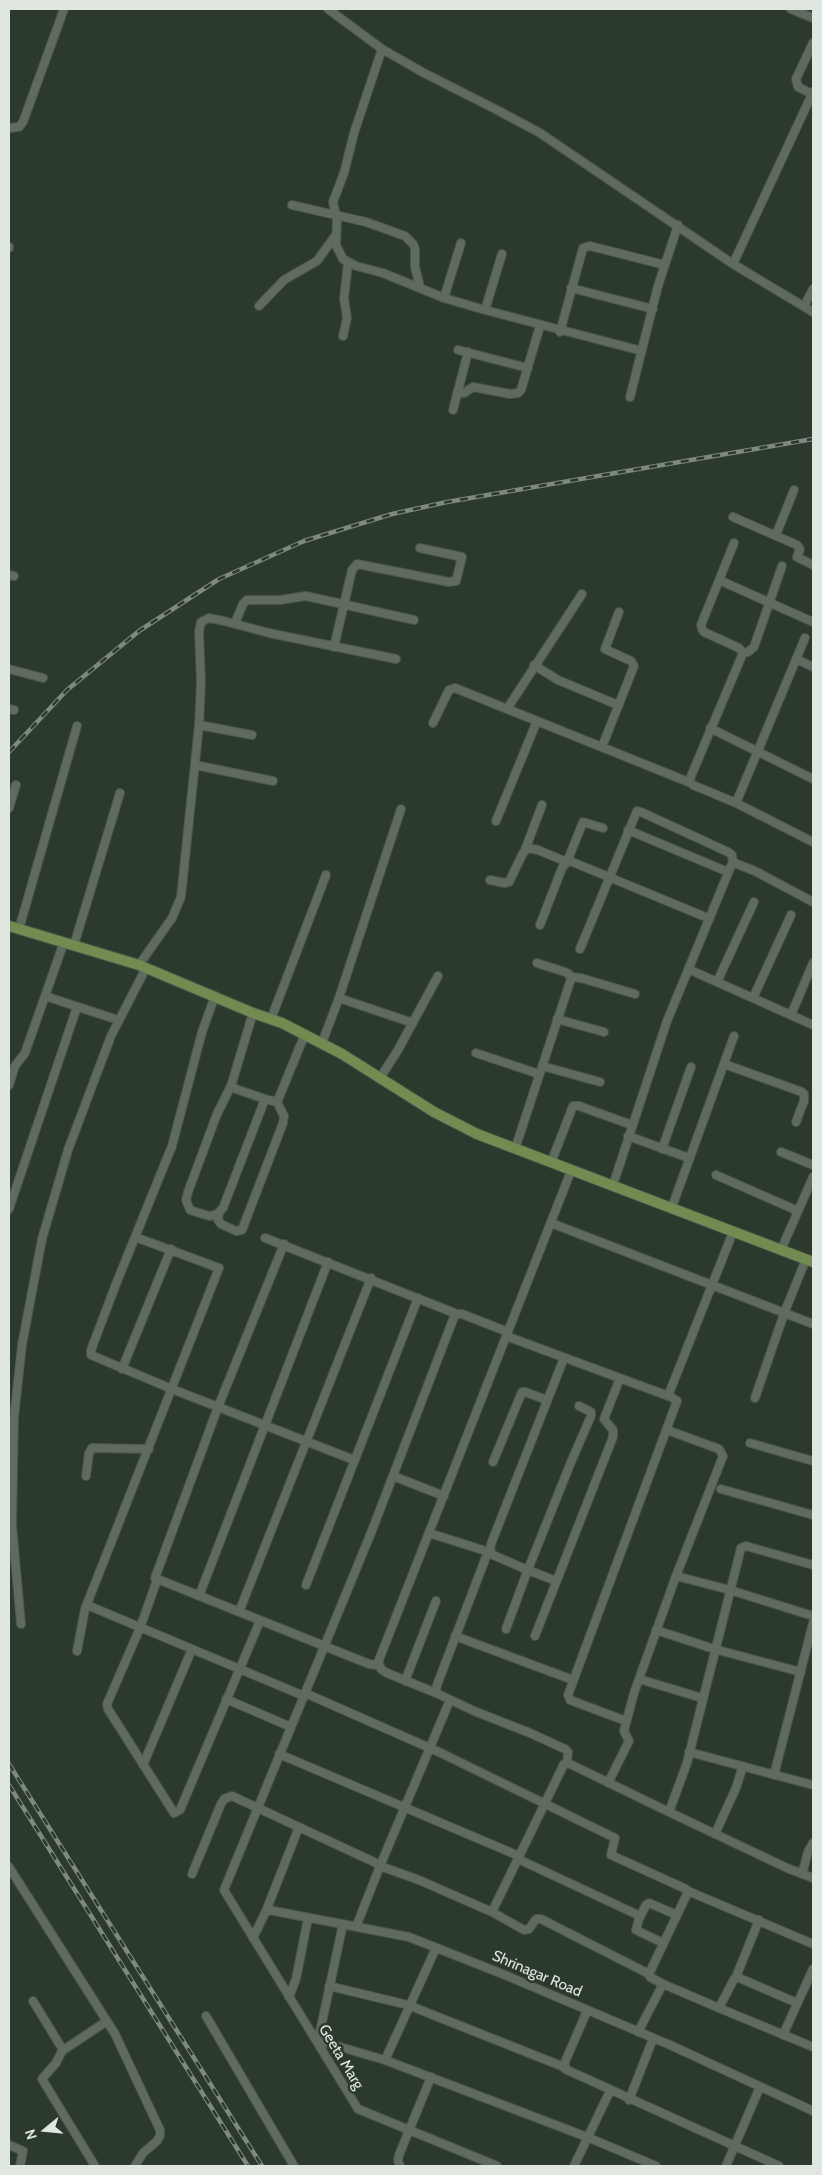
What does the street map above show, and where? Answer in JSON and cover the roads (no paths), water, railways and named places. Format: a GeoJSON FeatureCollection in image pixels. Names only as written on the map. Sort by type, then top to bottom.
{"type":"FeatureCollection","features":[{"type":"Feature","properties":{"kind":"main road"},"geometry":{"type":"LineString","coordinates":[[12,928],[143,966],[271,1019],[322,1043],[434,1112],[477,1134],[514,1150],[672,1207],[810,1261]]}},
{"type":"Feature","properties":{"kind":"street"},"geometry":{"type":"LineString","coordinates":[[9,128],[19,127],[23,122],[64,9]]}},
{"type":"Feature","properties":{"kind":"street"},"geometry":{"type":"LineString","coordinates":[[328,9],[382,49],[424,74],[540,133],[733,264],[813,312]]}},
{"type":"Feature","properties":{"kind":"street"},"geometry":{"type":"LineString","coordinates":[[791,9],[813,18]]}},
{"type":"Feature","properties":{"kind":"street"},"geometry":{"type":"LineString","coordinates":[[733,264],[813,93],[796,83],[796,79],[813,43]]}},
{"type":"Feature","properties":{"kind":"street"},"geometry":{"type":"LineString","coordinates":[[382,49],[354,133],[344,173],[333,202],[336,215],[335,236],[338,252],[348,263],[420,287],[444,298],[560,332],[642,351]]}},
{"type":"Feature","properties":{"kind":"street"},"geometry":{"type":"LineString","coordinates":[[292,205],[366,222],[409,239],[415,249],[415,267],[420,287]]}},
{"type":"Feature","properties":{"kind":"street"},"geometry":{"type":"LineString","coordinates":[[630,397],[665,265],[678,225]]}},
{"type":"Feature","properties":{"kind":"street"},"geometry":{"type":"LineString","coordinates":[[259,306],[284,280],[317,261],[335,236]]}},
{"type":"Feature","properties":{"kind":"street"},"geometry":{"type":"LineString","coordinates":[[444,298],[461,243]]}},
{"type":"Feature","properties":{"kind":"street"},"geometry":{"type":"LineString","coordinates":[[560,332],[581,252],[587,246],[665,265]]}},
{"type":"Feature","properties":{"kind":"street"},"geometry":{"type":"LineString","coordinates":[[485,310],[502,254]]}},
{"type":"Feature","properties":{"kind":"street"},"geometry":{"type":"LineString","coordinates":[[343,336],[347,318],[344,299],[348,263]]}},
{"type":"Feature","properties":{"kind":"street"},"geometry":{"type":"LineString","coordinates":[[571,288],[653,309]]}},
{"type":"Feature","properties":{"kind":"street"},"geometry":{"type":"LineString","coordinates":[[804,306],[813,289]]}},
{"type":"Feature","properties":{"kind":"street"},"geometry":{"type":"LineString","coordinates":[[458,393],[464,393],[473,388],[510,394],[518,393],[528,368],[540,326]]}},
{"type":"Feature","properties":{"kind":"street"},"geometry":{"type":"LineString","coordinates":[[458,350],[528,368]]}},
{"type":"Feature","properties":{"kind":"street"},"geometry":{"type":"LineString","coordinates":[[453,410],[468,352]]}},
{"type":"Feature","properties":{"kind":"street"},"geometry":{"type":"LineString","coordinates":[[776,536],[794,490]]}},
{"type":"Feature","properties":{"kind":"street"},"geometry":{"type":"LineString","coordinates":[[733,517],[798,545],[800,549],[797,557],[813,565]]}},
{"type":"Feature","properties":{"kind":"street"},"geometry":{"type":"LineString","coordinates":[[734,543],[702,629],[704,632],[740,648],[743,653]]}},
{"type":"Feature","properties":{"kind":"street"},"geometry":{"type":"LineString","coordinates":[[334,647],[352,570],[357,564],[449,582],[456,581],[462,557],[420,548]]}},
{"type":"Feature","properties":{"kind":"street"},"geometry":{"type":"LineString","coordinates":[[743,653],[748,652],[754,647],[782,566]]}},
{"type":"Feature","properties":{"kind":"street"},"geometry":{"type":"LineString","coordinates":[[720,580],[813,622]]}},
{"type":"Feature","properties":{"kind":"street"},"geometry":{"type":"LineString","coordinates":[[507,709],[582,594]]}},
{"type":"Feature","properties":{"kind":"street"},"geometry":{"type":"LineString","coordinates":[[235,623],[243,604],[247,600],[280,600],[306,596],[414,620]]}},
{"type":"Feature","properties":{"kind":"street"},"geometry":{"type":"LineString","coordinates":[[602,747],[634,666],[631,661],[605,650],[619,612]]}},
{"type":"Feature","properties":{"kind":"street"},"geometry":{"type":"LineString","coordinates":[[21,1624],[10,1507],[18,1371],[42,1239],[58,1181],[87,1095],[143,966],[179,904],[185,869],[199,725],[201,682],[199,626],[204,619],[209,618],[269,633],[396,659]]}},
{"type":"Feature","properties":{"kind":"street"},"geometry":{"type":"LineString","coordinates":[[736,803],[805,638]]}},
{"type":"Feature","properties":{"kind":"street"},"geometry":{"type":"LineString","coordinates":[[690,783],[689,776],[743,653]]}},
{"type":"Feature","properties":{"kind":"street"},"geometry":{"type":"LineString","coordinates":[[796,659],[813,667]]}},
{"type":"Feature","properties":{"kind":"street"},"geometry":{"type":"LineString","coordinates":[[534,665],[558,680],[618,705]]}},
{"type":"Feature","properties":{"kind":"street"},"geometry":{"type":"LineString","coordinates":[[9,669],[44,678]]}},
{"type":"Feature","properties":{"kind":"street"},"geometry":{"type":"LineString","coordinates":[[433,723],[449,690],[453,688],[690,783],[736,803],[813,842]]}},
{"type":"Feature","properties":{"kind":"street"},"geometry":{"type":"LineString","coordinates":[[496,821],[536,721]]}},
{"type":"Feature","properties":{"kind":"street"},"geometry":{"type":"LineString","coordinates":[[199,725],[252,735]]}},
{"type":"Feature","properties":{"kind":"street"},"geometry":{"type":"LineString","coordinates":[[12,928],[78,726]]}},
{"type":"Feature","properties":{"kind":"street"},"geometry":{"type":"LineString","coordinates":[[710,728],[813,779]]}},
{"type":"Feature","properties":{"kind":"street"},"geometry":{"type":"LineString","coordinates":[[195,765],[273,781]]}},
{"type":"Feature","properties":{"kind":"street"},"geometry":{"type":"LineString","coordinates":[[9,808],[16,785]]}},
{"type":"Feature","properties":{"kind":"street"},"geometry":{"type":"LineString","coordinates":[[9,1085],[15,1066],[25,1053],[45,996],[69,944],[120,793]]}},
{"type":"Feature","properties":{"kind":"street"},"geometry":{"type":"LineString","coordinates":[[490,880],[504,883],[509,882],[525,850],[542,805]]}},
{"type":"Feature","properties":{"kind":"street"},"geometry":{"type":"LineString","coordinates":[[322,1043],[339,998],[401,809]]}},
{"type":"Feature","properties":{"kind":"street"},"geometry":{"type":"LineString","coordinates":[[580,949],[635,812],[642,812],[732,855],[733,863],[708,918],[667,1021],[613,1185]]}},
{"type":"Feature","properties":{"kind":"street"},"geometry":{"type":"LineString","coordinates":[[540,924],[583,822],[603,828]]}},
{"type":"Feature","properties":{"kind":"street"},"geometry":{"type":"LineString","coordinates":[[628,830],[728,872]]}},
{"type":"Feature","properties":{"kind":"street"},"geometry":{"type":"LineString","coordinates":[[525,850],[531,848],[567,862],[573,862],[708,918]]}},
{"type":"Feature","properties":{"kind":"street"},"geometry":{"type":"LineString","coordinates":[[733,863],[755,871],[813,902]]}},
{"type":"Feature","properties":{"kind":"street"},"geometry":{"type":"LineString","coordinates":[[271,1019],[326,875]]}},
{"type":"Feature","properties":{"kind":"street"},"geometry":{"type":"LineString","coordinates":[[717,982],[754,902]]}},
{"type":"Feature","properties":{"kind":"street"},"geometry":{"type":"LineString","coordinates":[[753,998],[791,915]]}},
{"type":"Feature","properties":{"kind":"street"},"geometry":{"type":"LineString","coordinates":[[537,963],[565,972],[571,977],[581,978],[635,994]]}},
{"type":"Feature","properties":{"kind":"street"},"geometry":{"type":"LineString","coordinates":[[791,1015],[813,963]]}},
{"type":"Feature","properties":{"kind":"street"},"geometry":{"type":"LineString","coordinates":[[688,969],[813,1025]]}},
{"type":"Feature","properties":{"kind":"street"},"geometry":{"type":"LineString","coordinates":[[380,1078],[438,976]]}},
{"type":"Feature","properties":{"kind":"street"},"geometry":{"type":"LineString","coordinates":[[514,1150],[571,977]]}},
{"type":"Feature","properties":{"kind":"street"},"geometry":{"type":"LineString","coordinates":[[45,996],[118,1020]]}},
{"type":"Feature","properties":{"kind":"street"},"geometry":{"type":"LineString","coordinates":[[215,996],[202,1032],[172,1146],[91,1350],[93,1357],[354,1460]]}},
{"type":"Feature","properties":{"kind":"street"},"geometry":{"type":"LineString","coordinates":[[339,998],[413,1023]]}},
{"type":"Feature","properties":{"kind":"street"},"geometry":{"type":"LineString","coordinates":[[9,1209],[77,1007]]}},
{"type":"Feature","properties":{"kind":"street"},"geometry":{"type":"LineString","coordinates":[[253,1013],[231,1086],[214,1122],[186,1200],[190,1210],[209,1216],[218,1213],[223,1208],[265,1098]]}},
{"type":"Feature","properties":{"kind":"street"},"geometry":{"type":"LineString","coordinates":[[558,1018],[604,1032]]}},
{"type":"Feature","properties":{"kind":"street"},"geometry":{"type":"LineString","coordinates":[[276,1100],[281,1095],[304,1034]]}},
{"type":"Feature","properties":{"kind":"street"},"geometry":{"type":"LineString","coordinates":[[672,1207],[734,1036]]}},
{"type":"Feature","properties":{"kind":"street"},"geometry":{"type":"LineString","coordinates":[[476,1054],[539,1074]]}},
{"type":"Feature","properties":{"kind":"street"},"geometry":{"type":"LineString","coordinates":[[724,1064],[802,1092],[804,1094],[804,1101],[796,1122]]}},
{"type":"Feature","properties":{"kind":"street"},"geometry":{"type":"LineString","coordinates":[[542,1066],[600,1082]]}},
{"type":"Feature","properties":{"kind":"street"},"geometry":{"type":"LineString","coordinates":[[662,1149],[691,1067]]}},
{"type":"Feature","properties":{"kind":"street"},"geometry":{"type":"LineString","coordinates":[[231,1086],[276,1100]]}},
{"type":"Feature","properties":{"kind":"street"},"geometry":{"type":"LineString","coordinates":[[218,1213],[218,1220],[221,1224],[238,1231],[242,1230],[283,1123],[282,1111],[276,1100]]}},
{"type":"Feature","properties":{"kind":"street"},"geometry":{"type":"LineString","coordinates":[[551,1163],[573,1106],[580,1106],[632,1125]]}},
{"type":"Feature","properties":{"kind":"street"},"geometry":{"type":"LineString","coordinates":[[628,1136],[689,1158]]}},
{"type":"Feature","properties":{"kind":"street"},"geometry":{"type":"LineString","coordinates":[[782,1152],[813,1165]]}},
{"type":"Feature","properties":{"kind":"street"},"geometry":{"type":"LineString","coordinates":[[567,1763],[568,1752],[565,1749],[405,1681],[381,1669],[379,1663],[571,1171]]}},
{"type":"Feature","properties":{"kind":"street"},"geometry":{"type":"LineString","coordinates":[[716,1175],[798,1211]]}},
{"type":"Feature","properties":{"kind":"street"},"geometry":{"type":"LineString","coordinates":[[781,1250],[813,1176]]}},
{"type":"Feature","properties":{"kind":"street"},"geometry":{"type":"LineString","coordinates":[[551,1223],[813,1324]]}},
{"type":"Feature","properties":{"kind":"street"},"geometry":{"type":"LineString","coordinates":[[668,1396],[733,1232]]}},
{"type":"Feature","properties":{"kind":"street"},"geometry":{"type":"LineString","coordinates":[[77,1651],[88,1605],[219,1268],[135,1237]]}},
{"type":"Feature","properties":{"kind":"street"},"geometry":{"type":"LineString","coordinates":[[265,1238],[371,1278],[457,1314],[462,1314],[564,1358],[677,1401],[568,1695],[570,1700],[626,1721]]}},
{"type":"Feature","properties":{"kind":"street"},"geometry":{"type":"LineString","coordinates":[[260,1621],[178,1812],[174,1813],[168,1807],[108,1709],[107,1704],[140,1628],[157,1580],[156,1574],[218,1407],[284,1244]]}},
{"type":"Feature","properties":{"kind":"street"},"geometry":{"type":"LineString","coordinates":[[122,1369],[171,1249]]}},
{"type":"Feature","properties":{"kind":"street"},"geometry":{"type":"LineString","coordinates":[[755,1398],[785,1313],[810,1261]]}},
{"type":"Feature","properties":{"kind":"street"},"geometry":{"type":"LineString","coordinates":[[199,1596],[328,1262]]}},
{"type":"Feature","properties":{"kind":"street"},"geometry":{"type":"LineString","coordinates":[[239,1612],[371,1278]]}},
{"type":"Feature","properties":{"kind":"street"},"geometry":{"type":"LineString","coordinates":[[306,1585],[418,1298]]}},
{"type":"Feature","properties":{"kind":"street"},"geometry":{"type":"LineString","coordinates":[[257,1808],[326,1646],[457,1314]]}},
{"type":"Feature","properties":{"kind":"street"},"geometry":{"type":"LineString","coordinates":[[436,1693],[437,1685],[455,1636],[490,1551],[564,1358]]}},
{"type":"Feature","properties":{"kind":"street"},"geometry":{"type":"LineString","coordinates":[[9,1368],[18,1371]]}},
{"type":"Feature","properties":{"kind":"street"},"geometry":{"type":"LineString","coordinates":[[535,1636],[613,1437],[613,1430],[604,1419],[620,1378]]}},
{"type":"Feature","properties":{"kind":"street"},"geometry":{"type":"LineString","coordinates":[[493,1462],[522,1392],[548,1400]]}},
{"type":"Feature","properties":{"kind":"street"},"geometry":{"type":"LineString","coordinates":[[506,1629],[527,1571],[591,1416],[591,1412],[579,1406]]}},
{"type":"Feature","properties":{"kind":"street"},"geometry":{"type":"LineString","coordinates":[[608,1783],[629,1741],[624,1733],[639,1679],[676,1576],[723,1456],[719,1449],[667,1430]]}},
{"type":"Feature","properties":{"kind":"street"},"geometry":{"type":"LineString","coordinates":[[750,1442],[813,1462]]}},
{"type":"Feature","properties":{"kind":"street"},"geometry":{"type":"LineString","coordinates":[[86,1476],[90,1448],[149,1449]]}},
{"type":"Feature","properties":{"kind":"street"},"geometry":{"type":"LineString","coordinates":[[393,1476],[444,1496]]}},
{"type":"Feature","properties":{"kind":"street"},"geometry":{"type":"LineString","coordinates":[[721,1489],[813,1515]]}},
{"type":"Feature","properties":{"kind":"street"},"geometry":{"type":"LineString","coordinates":[[429,1533],[490,1551],[493,1556],[556,1581]]}},
{"type":"Feature","properties":{"kind":"street"},"geometry":{"type":"LineString","coordinates":[[669,1812],[683,1775],[740,1550],[744,1546],[813,1564]]}},
{"type":"Feature","properties":{"kind":"street"},"geometry":{"type":"LineString","coordinates":[[676,1576],[730,1590],[813,1616]]}},
{"type":"Feature","properties":{"kind":"street"},"geometry":{"type":"LineString","coordinates":[[157,1580],[374,1665],[379,1663]]}},
{"type":"Feature","properties":{"kind":"street"},"geometry":{"type":"LineString","coordinates":[[405,1681],[436,1601]]}},
{"type":"Feature","properties":{"kind":"street"},"geometry":{"type":"LineString","coordinates":[[88,1605],[430,1748],[615,1838],[611,1855],[688,1891],[813,1944]]}},
{"type":"Feature","properties":{"kind":"street"},"geometry":{"type":"LineString","coordinates":[[774,1775],[813,1623]]}},
{"type":"Feature","properties":{"kind":"street"},"geometry":{"type":"LineString","coordinates":[[656,1630],[714,1649],[801,1672]]}},
{"type":"Feature","properties":{"kind":"street"},"geometry":{"type":"LineString","coordinates":[[455,1636],[573,1680]]}},
{"type":"Feature","properties":{"kind":"street"},"geometry":{"type":"LineString","coordinates":[[143,1765],[192,1649]]}},
{"type":"Feature","properties":{"kind":"street"},"geometry":{"type":"LineString","coordinates":[[639,1679],[702,1698]]}},
{"type":"Feature","properties":{"kind":"street"},"geometry":{"type":"LineString","coordinates":[[226,1699],[291,1727]]}},
{"type":"Feature","properties":{"kind":"street"},"geometry":{"type":"LineString","coordinates":[[356,1927],[450,1700]]}},
{"type":"Feature","properties":{"kind":"street"},"geometry":{"type":"LineString","coordinates":[[689,1752],[813,1786]]}},
{"type":"Feature","properties":{"kind":"street"},"geometry":{"type":"LineString","coordinates":[[279,1754],[519,1858],[640,1917]]}},
{"type":"Feature","properties":{"kind":"street"},"geometry":{"type":"LineString","coordinates":[[567,1763],[813,1878]]}},
{"type":"Feature","properties":{"kind":"street"},"geometry":{"type":"LineString","coordinates":[[492,1912],[562,1766],[567,1763]]}},
{"type":"Feature","properties":{"kind":"street"},"geometry":{"type":"LineString","coordinates":[[716,1834],[736,1788],[743,1766]]}},
{"type":"Feature","properties":{"kind":"street"},"geometry":{"type":"LineString","coordinates":[[192,1874],[224,1799],[232,1796],[380,1866],[419,1880],[492,1912],[524,1930],[529,1929],[536,1919],[541,1919],[649,1974],[650,1977],[663,1984],[813,2047]]}},
{"type":"Feature","properties":{"kind":"street","name":"Geeta Marg"},"geometry":{"type":"LineString","coordinates":[[257,1808],[224,1890],[358,2109],[497,2166]]}},
{"type":"Feature","properties":{"kind":"street"},"geometry":{"type":"LineString","coordinates":[[253,1938],[266,1911],[298,1827]]}},
{"type":"Feature","properties":{"kind":"street"},"geometry":{"type":"LineString","coordinates":[[802,1874],[808,1852],[813,1843]]}},
{"type":"Feature","properties":{"kind":"street"},"geometry":{"type":"LineString","coordinates":[[9,1867],[108,2021],[128,2059],[160,2130],[160,2136],[157,2141],[143,2153],[135,2166]]}},
{"type":"Feature","properties":{"kind":"street"},"geometry":{"type":"LineString","coordinates":[[649,1974],[688,1891]]}},
{"type":"Feature","properties":{"kind":"street"},"geometry":{"type":"LineString","coordinates":[[663,1943],[636,1930],[646,1904],[649,1903],[677,1915]]}},
{"type":"Feature","properties":{"kind":"street","name":"Shrinagar Road"},"geometry":{"type":"LineString","coordinates":[[266,1911],[286,1912],[409,1937],[505,1975],[638,2032],[813,2111]]}},
{"type":"Feature","properties":{"kind":"street"},"geometry":{"type":"LineString","coordinates":[[289,1997],[298,1971],[308,1918]]}},
{"type":"Feature","properties":{"kind":"street"},"geometry":{"type":"LineString","coordinates":[[719,2008],[736,1977],[759,1920]]}},
{"type":"Feature","properties":{"kind":"street"},"geometry":{"type":"LineString","coordinates":[[342,1924],[317,2041],[385,2060],[587,2137],[656,2166]]}},
{"type":"Feature","properties":{"kind":"street"},"geometry":{"type":"LineString","coordinates":[[385,2060],[408,2005],[436,1948]]}},
{"type":"Feature","properties":{"kind":"street"},"geometry":{"type":"LineString","coordinates":[[783,2035],[813,1969]]}},
{"type":"Feature","properties":{"kind":"street"},"geometry":{"type":"LineString","coordinates":[[736,1977],[797,2003]]}},
{"type":"Feature","properties":{"kind":"street"},"geometry":{"type":"LineString","coordinates":[[638,2032],[663,1984]]}},
{"type":"Feature","properties":{"kind":"street"},"geometry":{"type":"LineString","coordinates":[[329,1986],[408,2005],[564,2067],[567,2071],[629,2100],[779,2166]]}},
{"type":"Feature","properties":{"kind":"street"},"geometry":{"type":"LineString","coordinates":[[33,2001],[63,2050]]}},
{"type":"Feature","properties":{"kind":"street"},"geometry":{"type":"LineString","coordinates":[[564,2067],[588,2011]]}},
{"type":"Feature","properties":{"kind":"street"},"geometry":{"type":"LineString","coordinates":[[206,2016],[294,2166]]}},
{"type":"Feature","properties":{"kind":"street"},"geometry":{"type":"LineString","coordinates":[[96,2166],[42,2079],[56,2063],[63,2050],[108,2021]]}},
{"type":"Feature","properties":{"kind":"street"},"geometry":{"type":"LineString","coordinates":[[629,2100],[653,2039]]}},
{"type":"Feature","properties":{"kind":"street"},"geometry":{"type":"LineString","coordinates":[[400,2166],[398,2161],[400,2155],[431,2077]]}},
{"type":"Feature","properties":{"kind":"street"},"geometry":{"type":"LineString","coordinates":[[726,2166],[760,2087]]}},
{"type":"Feature","properties":{"kind":"street"},"geometry":{"type":"LineString","coordinates":[[574,2166],[610,2091]]}},
{"type":"Feature","properties":{"kind":"street"},"geometry":{"type":"LineString","coordinates":[[9,2144],[23,2151],[20,2166]]}},
{"type":"Feature","properties":{"kind":"railway"},"geometry":{"type":"LineString","coordinates":[[9,752],[67,690],[139,631],[219,579],[304,541],[392,514],[447,502],[813,439]]}},
{"type":"Feature","properties":{"kind":"railway"},"geometry":{"type":"LineString","coordinates":[[9,1764],[262,2166]]}},
{"type":"Feature","properties":{"kind":"railway"},"geometry":{"type":"LineString","coordinates":[[9,1785],[248,2166]]}}]}
